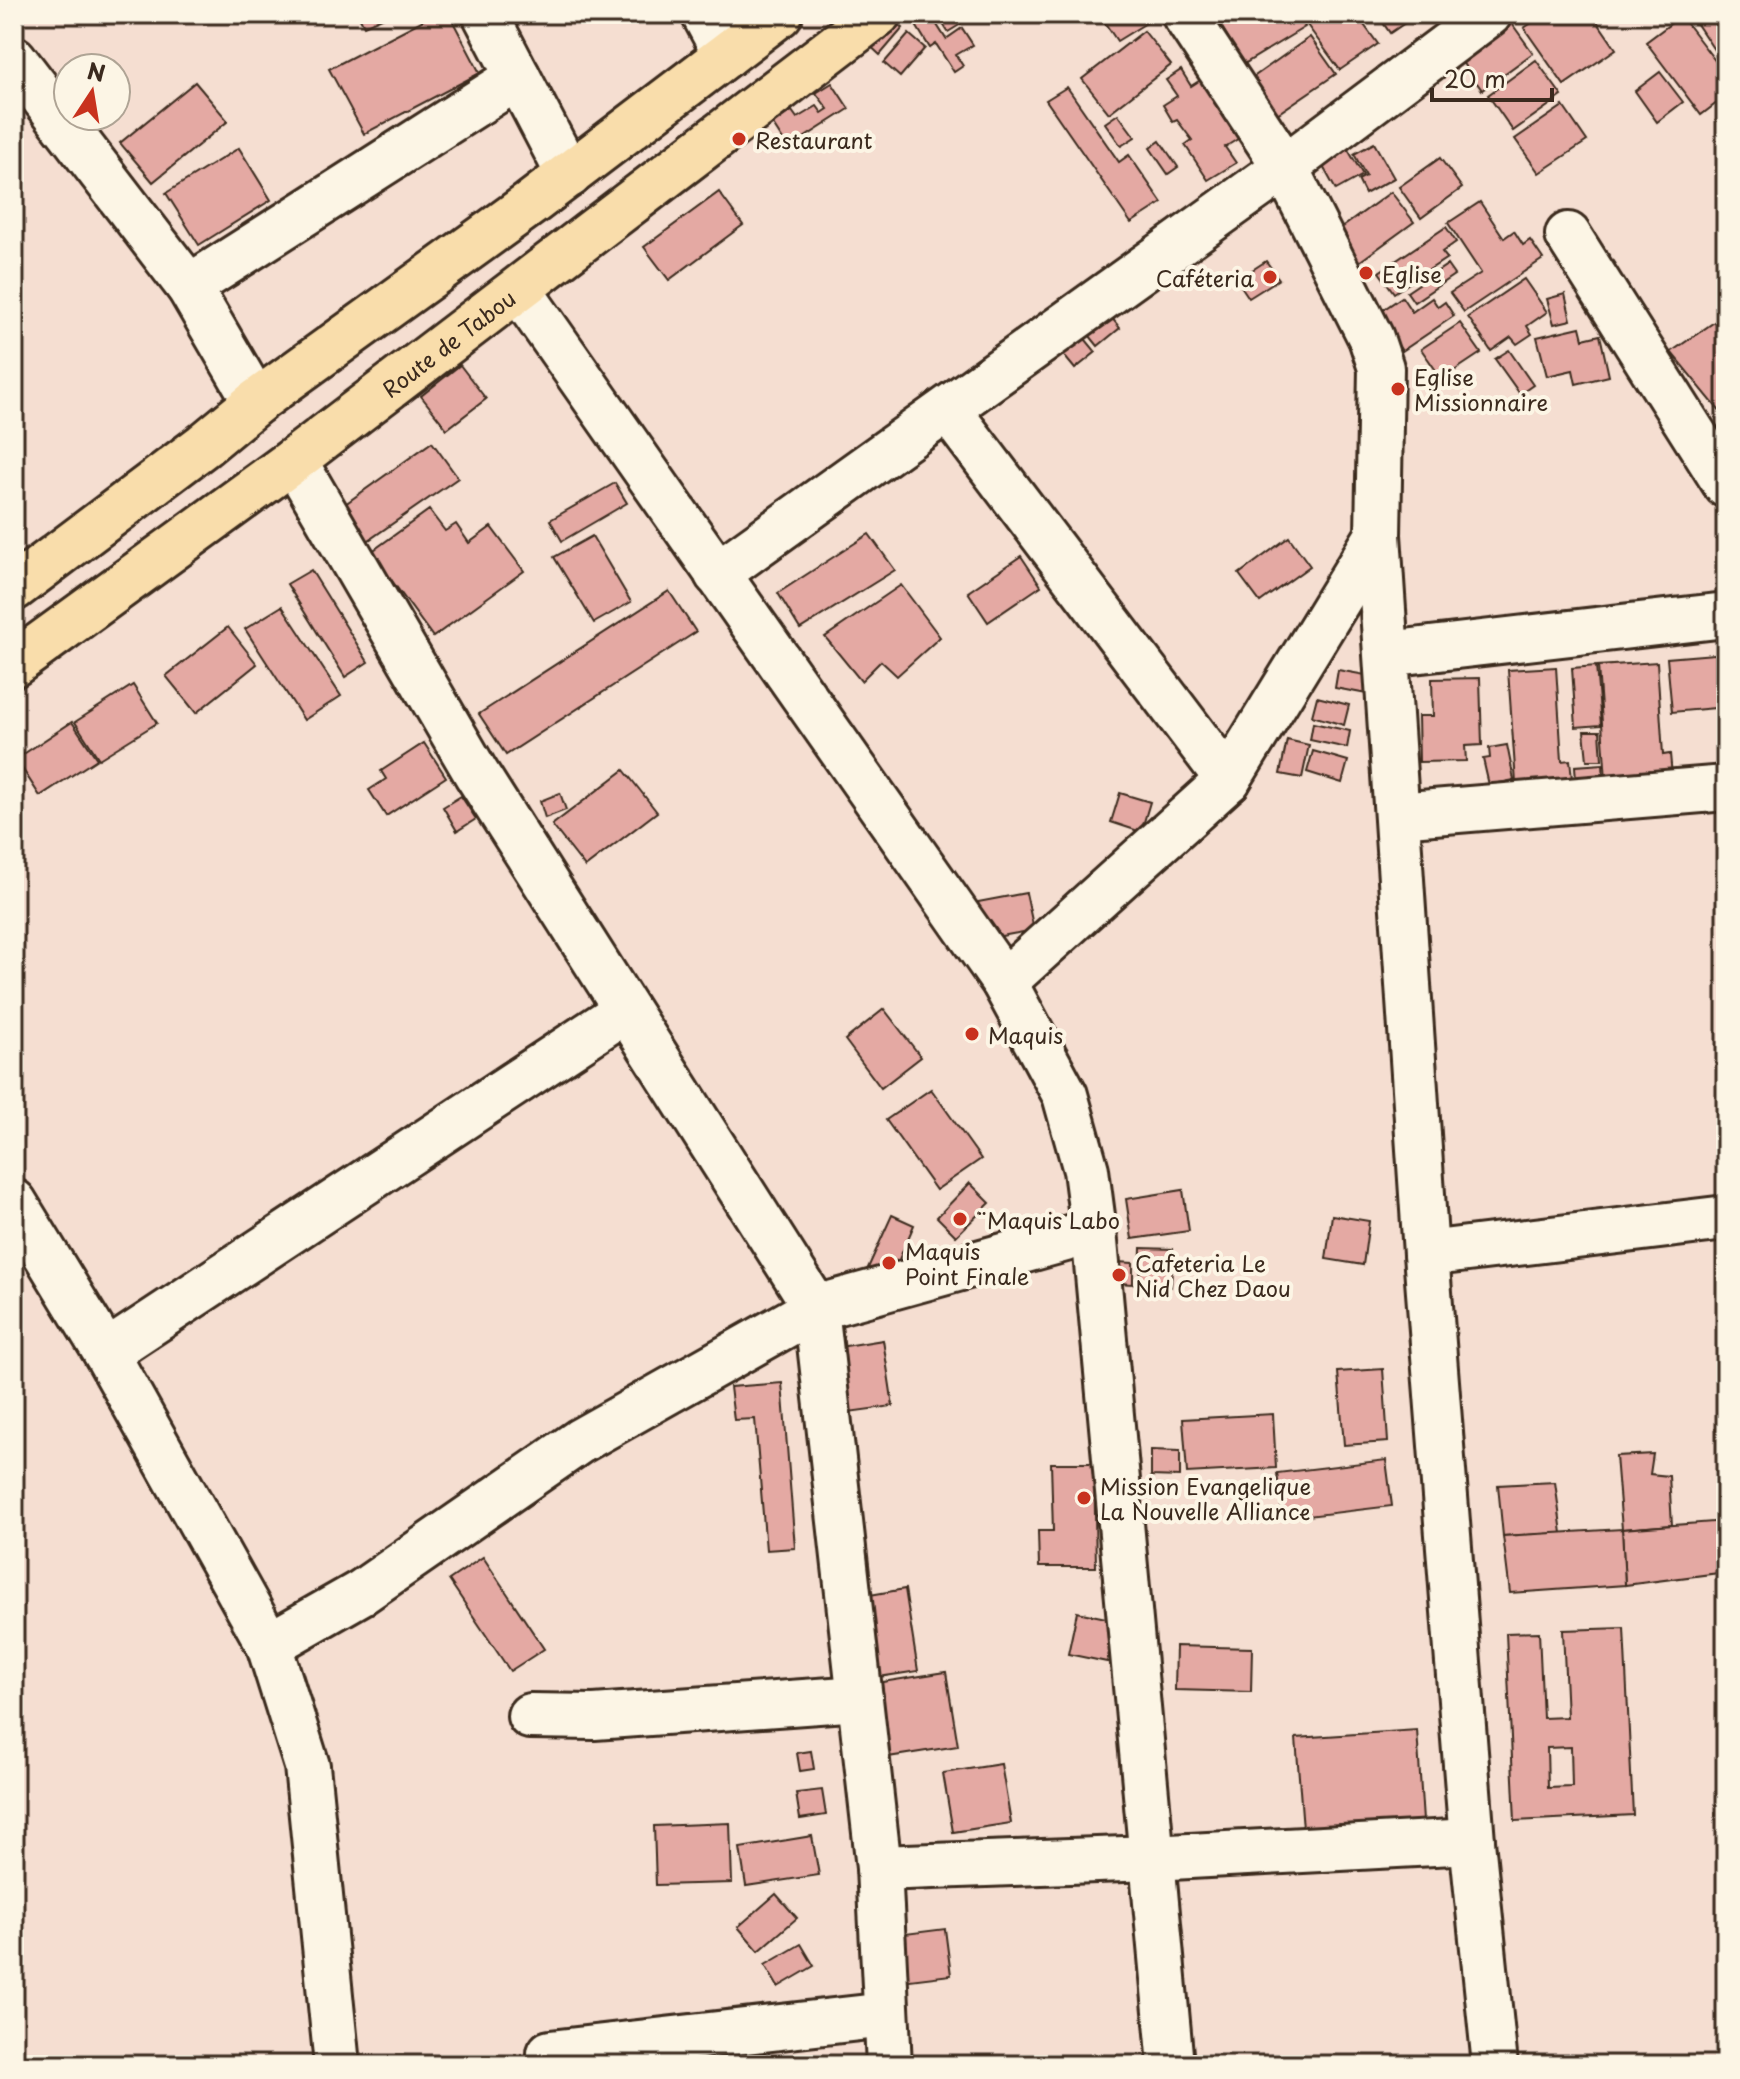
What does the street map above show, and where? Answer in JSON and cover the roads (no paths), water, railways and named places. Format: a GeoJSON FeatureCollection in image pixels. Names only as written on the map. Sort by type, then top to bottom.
{"type":"FeatureCollection","features":[{"type":"Feature","properties":{"kind":"main road"},"geometry":{"type":"LineString","coordinates":[[14,588],[204,445],[256,402],[569,175],[780,14]]}},
{"type":"Feature","properties":{"kind":"main road","name":"Route de Tabou"},"geometry":{"type":"LineString","coordinates":[[14,664],[294,460],[878,14]]}},
{"type":"Feature","properties":{"kind":"street"},"geometry":{"type":"LineString","coordinates":[[485,14],[569,175]]}},
{"type":"Feature","properties":{"kind":"street"},"geometry":{"type":"LineString","coordinates":[[704,14],[726,55]]}},
{"type":"Feature","properties":{"kind":"street"},"geometry":{"type":"LineString","coordinates":[[1184,14],[1285,167],[1371,338],[1381,368],[1378,535],[1426,1254],[1472,1841],[1495,2065]]}},
{"type":"Feature","properties":{"kind":"street"},"geometry":{"type":"LineString","coordinates":[[717,574],[763,538],[948,410],[1285,167],[1489,14]]}},
{"type":"Feature","properties":{"kind":"street"},"geometry":{"type":"LineString","coordinates":[[14,59],[189,287],[256,402]]}},
{"type":"Feature","properties":{"kind":"street"},"geometry":{"type":"LineString","coordinates":[[189,287],[518,77]]}},
{"type":"Feature","properties":{"kind":"street"},"geometry":{"type":"LineString","coordinates":[[1568,235],[1723,472]]}},
{"type":"Feature","properties":{"kind":"street"},"geometry":{"type":"LineString","coordinates":[[519,290],[1004,982],[1065,1095],[1086,1170],[1094,1231],[1171,2065]]}},
{"type":"Feature","properties":{"kind":"street"},"geometry":{"type":"LineString","coordinates":[[948,410],[1228,780]]}},
{"type":"Feature","properties":{"kind":"street"},"geometry":{"type":"LineString","coordinates":[[294,460],[476,773],[816,1308],[879,1868],[889,2065]]}},
{"type":"Feature","properties":{"kind":"street"},"geometry":{"type":"LineString","coordinates":[[1004,982],[1228,780],[1378,535]]}},
{"type":"Feature","properties":{"kind":"street"},"geometry":{"type":"LineString","coordinates":[[1387,654],[1726,615]]}},
{"type":"Feature","properties":{"kind":"street"},"geometry":{"type":"LineString","coordinates":[[1397,815],[1726,788]]}},
{"type":"Feature","properties":{"kind":"street"},"geometry":{"type":"LineString","coordinates":[[106,1353],[626,1010]]}},
{"type":"Feature","properties":{"kind":"street"},"geometry":{"type":"LineString","coordinates":[[14,1202],[106,1353],[269,1645],[307,1766],[337,2065]]}},
{"type":"Feature","properties":{"kind":"street"},"geometry":{"type":"LineString","coordinates":[[1426,1254],[1726,1218]]}},
{"type":"Feature","properties":{"kind":"street"},"geometry":{"type":"LineString","coordinates":[[269,1645],[362,1592],[580,1441],[816,1308],[1094,1231]]}},
{"type":"Feature","properties":{"kind":"street"},"geometry":{"type":"LineString","coordinates":[[530,1716],[594,1717],[860,1698]]}},
{"type":"Feature","properties":{"kind":"street"},"geometry":{"type":"LineString","coordinates":[[879,1868],[1152,1858],[1472,1841]]}},
{"type":"Feature","properties":{"kind":"street"},"geometry":{"type":"LineString","coordinates":[[550,2053],[886,2015]]}},
{"type":"Feature","properties":{"kind":"place","name":"Restaurant"},"geometry":{"type":"Point","coordinates":[739,139]}},
{"type":"Feature","properties":{"kind":"place","name":"Eglise"},"geometry":{"type":"Point","coordinates":[1366,273]}},
{"type":"Feature","properties":{"kind":"place","name":"Caféteria"},"geometry":{"type":"Point","coordinates":[1270,277]}},
{"type":"Feature","properties":{"kind":"place","name":"Eglise Missionnaire"},"geometry":{"type":"Point","coordinates":[1398,389]}},
{"type":"Feature","properties":{"kind":"place","name":"Maquis"},"geometry":{"type":"Point","coordinates":[972,1034]}},
{"type":"Feature","properties":{"kind":"place","name":"¨Maquis Labo"},"geometry":{"type":"Point","coordinates":[960,1219]}},
{"type":"Feature","properties":{"kind":"place","name":"Maquis Point Finale"},"geometry":{"type":"Point","coordinates":[889,1263]}},
{"type":"Feature","properties":{"kind":"place","name":"Cafeteria Le Nid Chez Daou"},"geometry":{"type":"Point","coordinates":[1119,1275]}},
{"type":"Feature","properties":{"kind":"place","name":"Mission Evangelique La Nouvelle Alliance"},"geometry":{"type":"Point","coordinates":[1084,1498]}}]}
